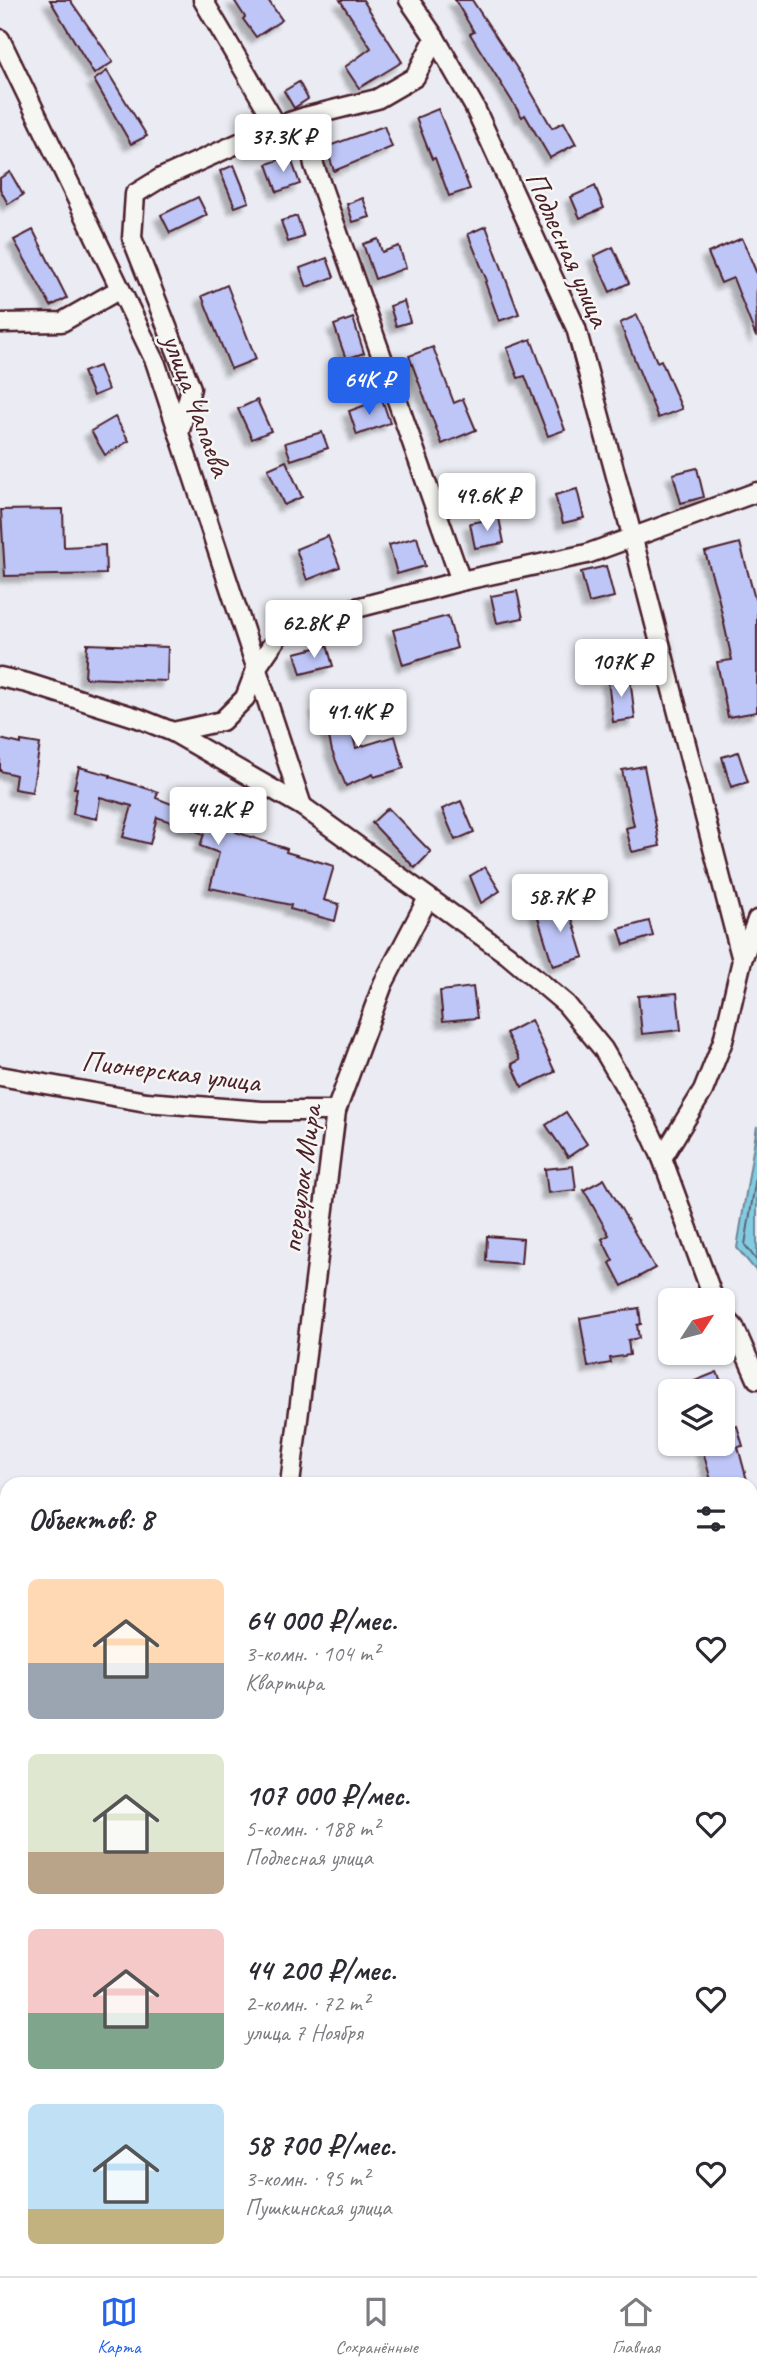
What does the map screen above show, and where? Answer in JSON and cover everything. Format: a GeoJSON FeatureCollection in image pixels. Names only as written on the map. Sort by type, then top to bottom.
{"type":"FeatureCollection","features":[{"type":"Feature","properties":{"kind":"street"},"geometry":{"type":"LineString","coordinates":[[203,0],[277,126]]}},
{"type":"Feature","properties":{"kind":"street","name":"Подлесная улица"},"geometry":{"type":"LineString","coordinates":[[409,0],[435,37],[474,106],[576,328],[634,539],[742,960]]}},
{"type":"Feature","properties":{"kind":"street"},"geometry":{"type":"LineString","coordinates":[[179,435],[191,388],[132,238],[135,194],[162,178],[277,126],[377,99],[415,77],[435,37]]}},
{"type":"Feature","properties":{"kind":"street","name":"улица Чапаева"},"geometry":{"type":"LineString","coordinates":[[0,39],[156,361],[302,806]]}},
{"type":"Feature","properties":{"kind":"street"},"geometry":{"type":"LineString","coordinates":[[305,117],[314,166],[461,581]]}},
{"type":"Feature","properties":{"kind":"street"},"geometry":{"type":"LineString","coordinates":[[0,323],[62,321],[120,289]]}},
{"type":"Feature","properties":{"kind":"street"},"geometry":{"type":"LineString","coordinates":[[173,732],[222,720],[245,698],[257,667],[281,632],[310,620],[461,581],[587,554],[757,492]]}},
{"type":"Feature","properties":{"kind":"street"},"geometry":{"type":"LineString","coordinates":[[0,677],[138,718],[173,732],[302,806],[508,955],[566,1003],[603,1049],[645,1121],[662,1158],[710,1288]]}},
{"type":"Feature","properties":{"kind":"street","name":"переулок Мира"},"geometry":{"type":"LineString","coordinates":[[291,1477],[336,1111],[383,984],[428,898]]}},
{"type":"Feature","properties":{"kind":"street"},"geometry":{"type":"LineString","coordinates":[[662,1158],[704,1091],[723,1041],[742,960],[757,920]]}},
{"type":"Feature","properties":{"kind":"street","name":"Пионерская улица"},"geometry":{"type":"LineString","coordinates":[[0,1076],[146,1102],[262,1111],[336,1111]]}},
{"type":"Feature","properties":{"kind":"street"},"geometry":{"type":"LineString","coordinates":[[735,1329],[757,1379]]}},
{"type":"Feature","properties":{"kind":"water"},"geometry":{"type":"Polygon","coordinates":[[[757,1126],[757,1272],[737,1248],[757,1126]]]}},
{"type":"Feature","properties":{"kind":"building"},"geometry":{"type":"Polygon","coordinates":[[[50,0],[70,0],[113,62],[94,74],[50,0]]]}},
{"type":"Feature","properties":{"kind":"building"},"geometry":{"type":"Polygon","coordinates":[[[234,0],[268,0],[282,20],[256,37],[234,0]]]}},
{"type":"Feature","properties":{"kind":"building"},"geometry":{"type":"Polygon","coordinates":[[[340,0],[363,0],[402,62],[359,88],[345,67],[371,48],[340,0]]]}},
{"type":"Feature","properties":{"kind":"building"},"geometry":{"type":"Polygon","coordinates":[[[455,0],[472,0],[522,76],[552,128],[564,122],[576,144],[550,158],[525,115],[522,117],[470,34],[474,32],[455,0]]]}},
{"type":"Feature","properties":{"kind":"building"},"geometry":{"type":"Polygon","coordinates":[[[107,71],[147,136],[131,144],[94,80],[107,71]]]}},
{"type":"Feature","properties":{"kind":"building"},"geometry":{"type":"Polygon","coordinates":[[[299,82],[308,99],[294,108],[284,91],[299,82]]]}},
{"type":"Feature","properties":{"kind":"building"},"geometry":{"type":"Polygon","coordinates":[[[438,109],[470,189],[449,196],[416,118],[438,109]]]}},
{"type":"Feature","properties":{"kind":"building"},"geometry":{"type":"Polygon","coordinates":[[[384,126],[392,147],[334,171],[326,147],[384,126]]]}},
{"type":"Feature","properties":{"kind":"building"},"geometry":{"type":"Polygon","coordinates":[[[290,156],[300,184],[277,192],[267,164],[290,156]]]}},
{"type":"Feature","properties":{"kind":"building"},"geometry":{"type":"Polygon","coordinates":[[[234,165],[249,202],[235,207],[220,171],[234,165]]]}},
{"type":"Feature","properties":{"kind":"building"},"geometry":{"type":"Polygon","coordinates":[[[10,172],[23,195],[8,204],[0,189],[0,178],[10,172]]]}},
{"type":"Feature","properties":{"kind":"building"},"geometry":{"type":"Polygon","coordinates":[[[595,186],[604,208],[580,218],[571,197],[595,186]]]}},
{"type":"Feature","properties":{"kind":"building"},"geometry":{"type":"Polygon","coordinates":[[[198,197],[207,215],[170,233],[161,215],[198,197]]]}},
{"type":"Feature","properties":{"kind":"building"},"geometry":{"type":"Polygon","coordinates":[[[363,198],[370,217],[353,222],[347,204],[363,198]]]}},
{"type":"Feature","properties":{"kind":"building"},"geometry":{"type":"Polygon","coordinates":[[[297,216],[304,237],[288,242],[281,221],[297,216]]]}},
{"type":"Feature","properties":{"kind":"building"},"geometry":{"type":"Polygon","coordinates":[[[486,226],[519,314],[499,321],[485,282],[487,281],[468,234],[486,226]]]}},
{"type":"Feature","properties":{"kind":"building"},"geometry":{"type":"Polygon","coordinates":[[[33,230],[67,298],[51,306],[14,240],[33,230]]]}},
{"type":"Feature","properties":{"kind":"building"},"geometry":{"type":"Polygon","coordinates":[[[742,238],[757,274],[756,337],[733,278],[721,283],[708,253],[742,238]]]}},
{"type":"Feature","properties":{"kind":"building"},"geometry":{"type":"Polygon","coordinates":[[[378,239],[382,252],[399,246],[406,268],[375,279],[363,244],[378,239]]]}},
{"type":"Feature","properties":{"kind":"building"},"geometry":{"type":"Polygon","coordinates":[[[613,247],[629,283],[610,292],[594,256],[613,247]]]}},
{"type":"Feature","properties":{"kind":"building"},"geometry":{"type":"Polygon","coordinates":[[[327,258],[334,277],[307,287],[300,268],[327,258]]]}},
{"type":"Feature","properties":{"kind":"building"},"geometry":{"type":"Polygon","coordinates":[[[227,285],[256,359],[231,369],[202,296],[227,285]]]}},
{"type":"Feature","properties":{"kind":"building"},"geometry":{"type":"Polygon","coordinates":[[[404,301],[410,322],[396,326],[390,306],[404,301]]]}},
{"type":"Feature","properties":{"kind":"building"},"geometry":{"type":"Polygon","coordinates":[[[637,315],[657,362],[661,360],[682,409],[658,418],[620,323],[637,315]]]}},
{"type":"Feature","properties":{"kind":"building"},"geometry":{"type":"Polygon","coordinates":[[[353,318],[364,353],[346,359],[334,325],[353,318]]]}},
{"type":"Feature","properties":{"kind":"building"},"geometry":{"type":"Polygon","coordinates":[[[531,339],[565,430],[548,436],[525,376],[518,378],[507,348],[531,339]]]}},
{"type":"Feature","properties":{"kind":"building"},"geometry":{"type":"Polygon","coordinates":[[[433,347],[454,403],[463,399],[476,430],[442,444],[409,356],[433,347]]]}},
{"type":"Feature","properties":{"kind":"building"},"geometry":{"type":"Polygon","coordinates":[[[99,366],[108,390],[93,396],[83,372],[99,366]]]}},
{"type":"Feature","properties":{"kind":"building"},"geometry":{"type":"Polygon","coordinates":[[[382,399],[390,423],[357,435],[349,411],[382,399]]]}},
{"type":"Feature","properties":{"kind":"building"},"geometry":{"type":"Polygon","coordinates":[[[257,400],[271,431],[252,439],[238,409],[257,400]]]}},
{"type":"Feature","properties":{"kind":"building"},"geometry":{"type":"Polygon","coordinates":[[[115,417],[129,441],[105,455],[91,431],[115,417]]]}},
{"type":"Feature","properties":{"kind":"building"},"geometry":{"type":"Polygon","coordinates":[[[322,432],[328,448],[291,460],[285,443],[322,432]]]}},
{"type":"Feature","properties":{"kind":"building"},"geometry":{"type":"Polygon","coordinates":[[[286,461],[302,497],[284,505],[268,469],[286,461]]]}},
{"type":"Feature","properties":{"kind":"building"},"geometry":{"type":"Polygon","coordinates":[[[697,468],[704,497],[681,503],[673,474],[697,468]]]}},
{"type":"Feature","properties":{"kind":"building"},"geometry":{"type":"Polygon","coordinates":[[[577,489],[584,518],[563,523],[555,495],[577,489]]]}},
{"type":"Feature","properties":{"kind":"building"},"geometry":{"type":"Polygon","coordinates":[[[63,509],[64,547],[105,545],[106,574],[5,576],[1,510],[63,509]]]}},
{"type":"Feature","properties":{"kind":"building"},"geometry":{"type":"Polygon","coordinates":[[[499,518],[504,543],[475,548],[470,523],[499,518]]]}},
{"type":"Feature","properties":{"kind":"building"},"geometry":{"type":"Polygon","coordinates":[[[328,536],[340,567],[307,580],[296,549],[328,536]]]}},
{"type":"Feature","properties":{"kind":"building"},"geometry":{"type":"Polygon","coordinates":[[[417,537],[425,566],[397,574],[389,545],[417,537]]]}},
{"type":"Feature","properties":{"kind":"building"},"geometry":{"type":"Polygon","coordinates":[[[740,543],[755,599],[757,598],[757,712],[728,717],[717,662],[732,660],[705,552],[740,543]]]}},
{"type":"Feature","properties":{"kind":"building"},"geometry":{"type":"Polygon","coordinates":[[[606,566],[614,597],[589,603],[581,572],[606,566]]]}},
{"type":"Feature","properties":{"kind":"building"},"geometry":{"type":"Polygon","coordinates":[[[517,591],[523,618],[497,623],[491,596],[517,591]]]}},
{"type":"Feature","properties":{"kind":"building"},"geometry":{"type":"Polygon","coordinates":[[[448,616],[457,648],[403,665],[393,630],[448,616]]]}},
{"type":"Feature","properties":{"kind":"building"},"geometry":{"type":"Polygon","coordinates":[[[87,644],[168,647],[167,681],[85,678],[87,644]]]}},
{"type":"Feature","properties":{"kind":"building"},"geometry":{"type":"Polygon","coordinates":[[[327,645],[333,666],[301,674],[295,653],[327,645]]]}},
{"type":"Feature","properties":{"kind":"building"},"geometry":{"type":"Polygon","coordinates":[[[630,677],[635,719],[613,722],[608,680],[630,677]]]}},
{"type":"Feature","properties":{"kind":"building"},"geometry":{"type":"Polygon","coordinates":[[[341,702],[356,748],[395,736],[404,768],[374,777],[373,774],[346,786],[332,751],[327,728],[323,729],[317,707],[341,702]]]}},
{"type":"Feature","properties":{"kind":"building"},"geometry":{"type":"Polygon","coordinates":[[[0,739],[21,744],[21,741],[40,744],[32,792],[14,789],[16,775],[0,771],[0,739]]]}},
{"type":"Feature","properties":{"kind":"building"},"geometry":{"type":"Polygon","coordinates":[[[738,752],[748,782],[731,787],[722,757],[738,752]]]}},
{"type":"Feature","properties":{"kind":"building"},"geometry":{"type":"Polygon","coordinates":[[[644,766],[660,846],[632,852],[626,828],[634,826],[622,770],[644,766]]]}},
{"type":"Feature","properties":{"kind":"building"},"geometry":{"type":"Polygon","coordinates":[[[79,767],[158,792],[156,798],[236,829],[236,832],[287,849],[286,852],[334,866],[324,900],[339,904],[335,921],[290,909],[291,905],[210,888],[219,853],[200,846],[204,834],[157,817],[150,844],[123,837],[132,806],[100,797],[97,819],[73,814],[77,788],[74,788],[79,767]]]}},
{"type":"Feature","properties":{"kind":"building"},"geometry":{"type":"Polygon","coordinates":[[[461,801],[474,832],[455,840],[442,809],[461,801]]]}},
{"type":"Feature","properties":{"kind":"building"},"geometry":{"type":"Polygon","coordinates":[[[388,808],[431,852],[415,868],[372,823],[388,808]]]}},
{"type":"Feature","properties":{"kind":"building"},"geometry":{"type":"Polygon","coordinates":[[[485,867],[500,891],[481,903],[470,876],[485,867]]]}},
{"type":"Feature","properties":{"kind":"building"},"geometry":{"type":"Polygon","coordinates":[[[567,902],[584,957],[553,966],[536,911],[567,902]]]}},
{"type":"Feature","properties":{"kind":"building"},"geometry":{"type":"Polygon","coordinates":[[[649,921],[653,936],[624,945],[619,929],[649,921]]]}},
{"type":"Feature","properties":{"kind":"building"},"geometry":{"type":"Polygon","coordinates":[[[473,987],[477,1018],[443,1021],[440,991],[473,987]]]}},
{"type":"Feature","properties":{"kind":"building"},"geometry":{"type":"Polygon","coordinates":[[[677,993],[681,1030],[642,1034],[638,996],[677,993]]]}},
{"type":"Feature","properties":{"kind":"building"},"geometry":{"type":"Polygon","coordinates":[[[531,1020],[555,1072],[522,1087],[512,1064],[520,1060],[506,1033],[531,1020]]]}},
{"type":"Feature","properties":{"kind":"building"},"geometry":{"type":"Polygon","coordinates":[[[566,1112],[587,1144],[568,1157],[546,1125],[566,1112]]]}},
{"type":"Feature","properties":{"kind":"building"},"geometry":{"type":"Polygon","coordinates":[[[573,1166],[576,1190],[548,1193],[545,1169],[573,1166]]]}},
{"type":"Feature","properties":{"kind":"building"},"geometry":{"type":"Polygon","coordinates":[[[604,1179],[655,1268],[622,1286],[602,1239],[609,1235],[584,1190],[604,1179]]]}},
{"type":"Feature","properties":{"kind":"building"},"geometry":{"type":"Polygon","coordinates":[[[487,1236],[523,1239],[521,1264],[486,1261],[487,1236]]]}},
{"type":"Feature","properties":{"kind":"building"},"geometry":{"type":"Polygon","coordinates":[[[639,1308],[639,1338],[628,1340],[630,1355],[610,1358],[611,1363],[588,1367],[580,1318],[639,1308]]]}},
{"type":"Feature","properties":{"kind":"building"},"geometry":{"type":"Polygon","coordinates":[[[717,1372],[720,1379],[700,1379],[717,1372]]]}},
{"type":"Feature","properties":{"kind":"building"},"geometry":{"type":"Polygon","coordinates":[[[737,1426],[743,1446],[738,1447],[746,1477],[710,1477],[704,1456],[735,1456],[737,1426]]]}}]}
